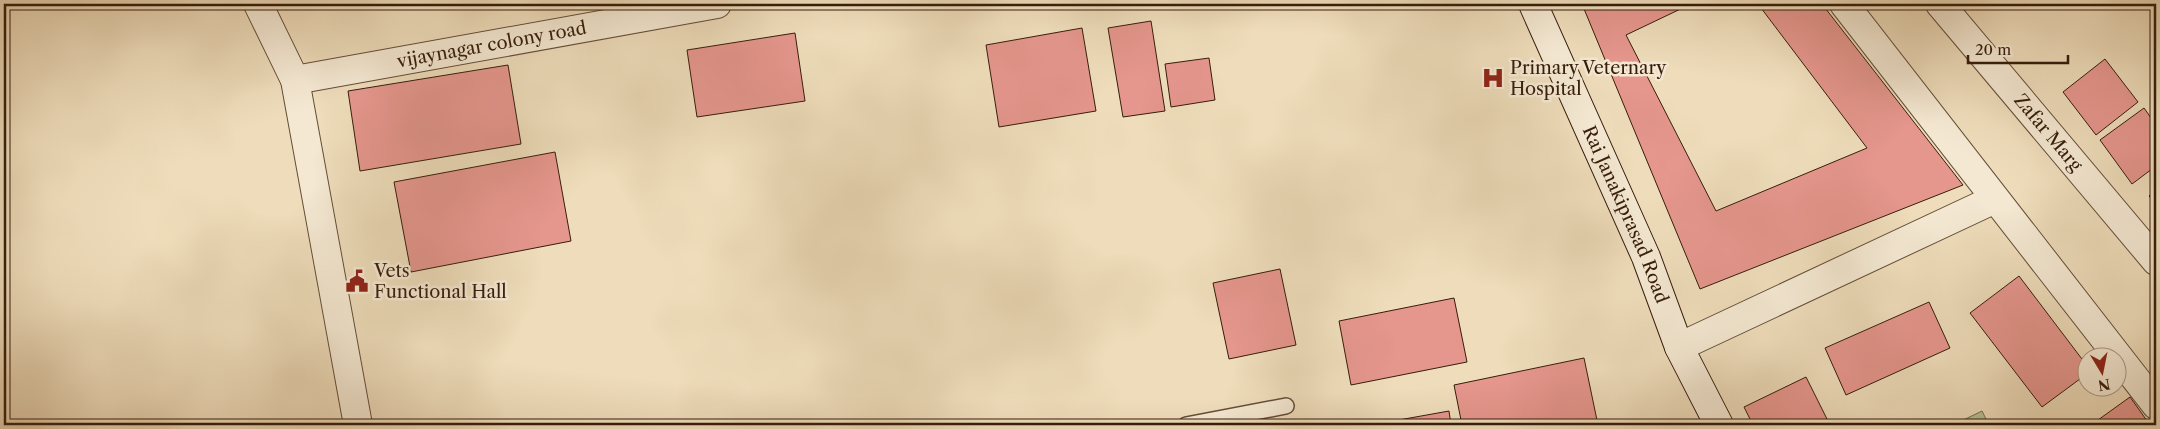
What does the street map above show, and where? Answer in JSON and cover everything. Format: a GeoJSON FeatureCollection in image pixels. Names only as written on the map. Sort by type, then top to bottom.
{"type":"FeatureCollection","features":[{"type":"Feature","properties":{"kind":"street"},"geometry":{"type":"LineString","coordinates":[[258,4],[295,80],[358,425]]}},
{"type":"Feature","properties":{"kind":"street","name":"vijaynagar colony road"},"geometry":{"type":"LineString","coordinates":[[295,80],[718,4]]}},
{"type":"Feature","properties":{"kind":"street","name":"Rai Janakiprasad Road"},"geometry":{"type":"LineString","coordinates":[[1533,4],[1646,257],[1679,347],[1718,425]]}},
{"type":"Feature","properties":{"kind":"street"},"geometry":{"type":"LineString","coordinates":[[1844,4],[2156,406]]}},
{"type":"Feature","properties":{"kind":"street","name":"Zafar Marg"},"geometry":{"type":"LineString","coordinates":[[1940,4],[2156,261]]}},
{"type":"Feature","properties":{"kind":"street"},"geometry":{"type":"LineString","coordinates":[[1679,347],[1995,199]]}},
{"type":"Feature","properties":{"kind":"lane"},"geometry":{"type":"LineString","coordinates":[[1186,425],[1286,406]]}},
{"type":"Feature","properties":{"kind":"green space"},"geometry":{"type":"Polygon","coordinates":[[[1982,411],[1989,425],[1953,425],[1982,411]]]}},
{"type":"Feature","properties":{"kind":"building"},"geometry":{"type":"Polygon","coordinates":[[[1582,4],[1691,4],[1626,35],[1716,211],[1867,148],[1758,4],[1822,4],[1963,185],[1700,289],[1582,4]]]}},
{"type":"Feature","properties":{"kind":"building"},"geometry":{"type":"Polygon","coordinates":[[[1151,21],[1165,111],[1123,117],[1108,28],[1151,21]]]}},
{"type":"Feature","properties":{"kind":"building"},"geometry":{"type":"Polygon","coordinates":[[[1082,28],[1096,111],[999,127],[986,45],[1082,28]]]}},
{"type":"Feature","properties":{"kind":"building"},"geometry":{"type":"Polygon","coordinates":[[[795,33],[805,101],[697,117],[687,50],[795,33]]]}},
{"type":"Feature","properties":{"kind":"building"},"geometry":{"type":"Polygon","coordinates":[[[1209,58],[1215,100],[1171,107],[1165,64],[1209,58]]]}},
{"type":"Feature","properties":{"kind":"building"},"geometry":{"type":"Polygon","coordinates":[[[2105,59],[2138,102],[2096,135],[2063,92],[2105,59]]]}},
{"type":"Feature","properties":{"kind":"building"},"geometry":{"type":"Polygon","coordinates":[[[508,65],[521,144],[360,171],[348,91],[508,65]]]}},
{"type":"Feature","properties":{"kind":"building"},"geometry":{"type":"Polygon","coordinates":[[[2144,108],[2156,125],[2156,166],[2132,184],[2100,140],[2144,108]]]}},
{"type":"Feature","properties":{"kind":"building"},"geometry":{"type":"Polygon","coordinates":[[[555,152],[571,241],[411,272],[394,182],[555,152]]]}},
{"type":"Feature","properties":{"kind":"building"},"geometry":{"type":"Polygon","coordinates":[[[2156,190],[2156,204],[2149,196],[2156,190]]]}},
{"type":"Feature","properties":{"kind":"building"},"geometry":{"type":"Polygon","coordinates":[[[1280,269],[1296,345],[1229,359],[1213,283],[1280,269]]]}},
{"type":"Feature","properties":{"kind":"building"},"geometry":{"type":"Polygon","coordinates":[[[2019,276],[2078,354],[2078,380],[2042,407],[1970,313],[2019,276]]]}},
{"type":"Feature","properties":{"kind":"building"},"geometry":{"type":"Polygon","coordinates":[[[1454,298],[1467,362],[1351,385],[1339,321],[1454,298]]]}},
{"type":"Feature","properties":{"kind":"building"},"geometry":{"type":"Polygon","coordinates":[[[1929,302],[1950,348],[1846,395],[1825,348],[1929,302]]]}},
{"type":"Feature","properties":{"kind":"building"},"geometry":{"type":"Polygon","coordinates":[[[1584,358],[1598,425],[1462,425],[1454,385],[1584,358]]]}},
{"type":"Feature","properties":{"kind":"building"},"geometry":{"type":"Polygon","coordinates":[[[1806,377],[1830,425],[1753,425],[1744,407],[1806,377]]]}},
{"type":"Feature","properties":{"kind":"building"},"geometry":{"type":"Polygon","coordinates":[[[2130,397],[2150,425],[2091,425],[2130,397]]]}},
{"type":"Feature","properties":{"kind":"building"},"geometry":{"type":"Polygon","coordinates":[[[1449,411],[1451,425],[1371,425],[1449,411]]]}},
{"type":"Feature","properties":{"kind":"place","name":"Primary Veternary Hospital"},"geometry":{"type":"Point","coordinates":[1493,78]}},
{"type":"Feature","properties":{"kind":"place","name":"Vets Functional Hall"},"geometry":{"type":"Point","coordinates":[357,281]}}]}
